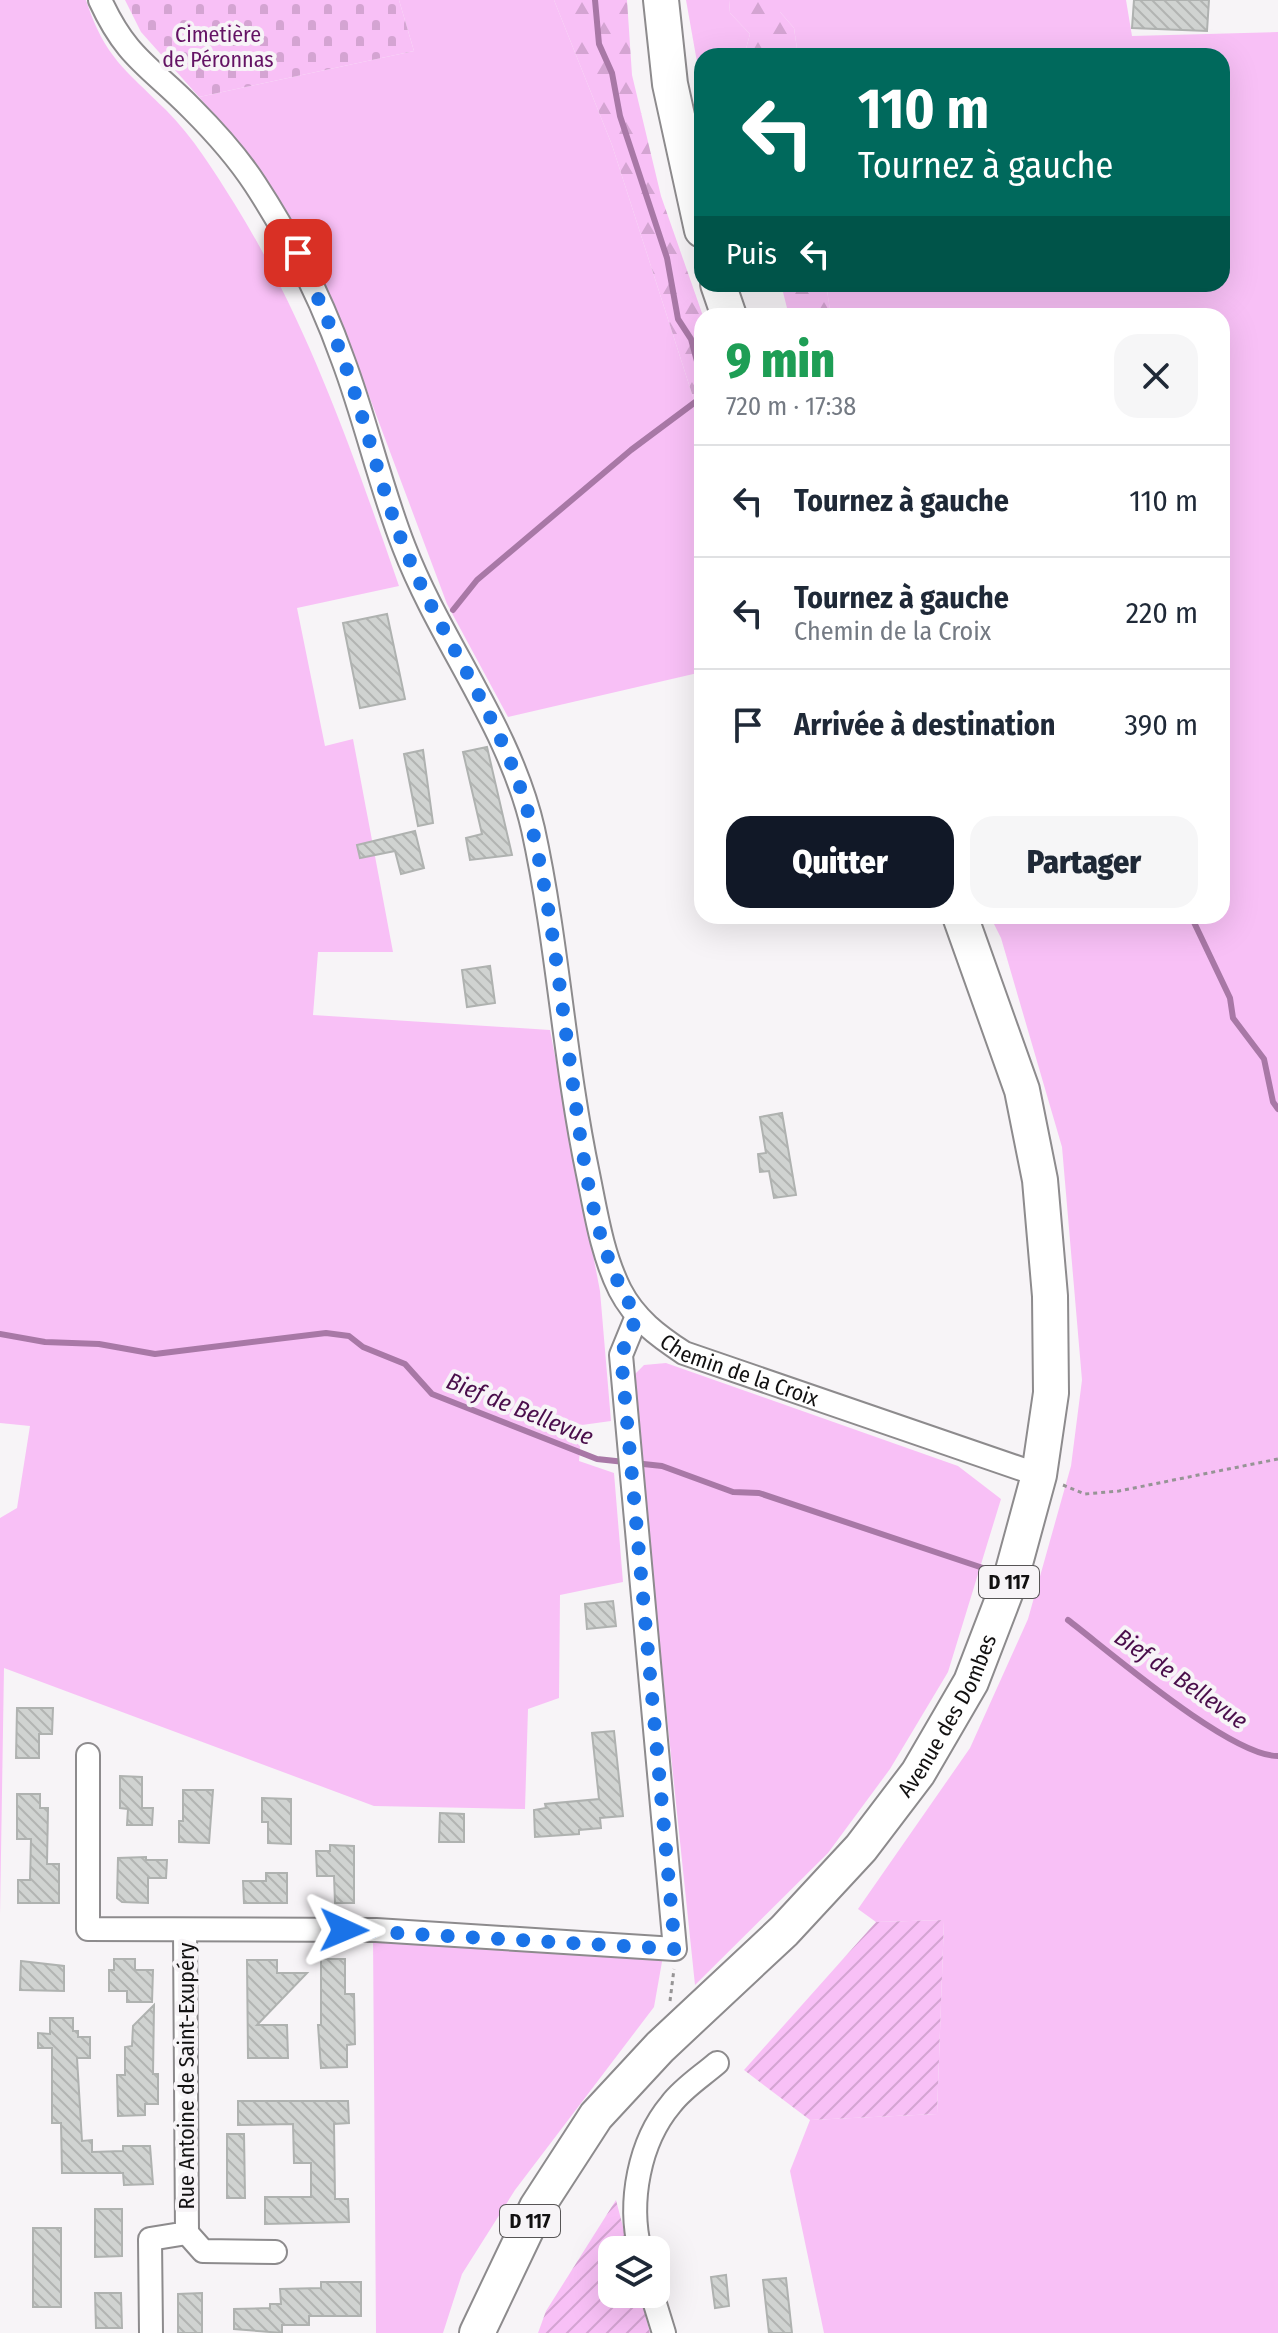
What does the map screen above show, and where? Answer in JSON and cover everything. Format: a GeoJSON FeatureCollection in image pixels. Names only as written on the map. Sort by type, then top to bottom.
{"type":"FeatureCollection","features":[{"type":"Feature","properties":{"kind":"main road"},"geometry":{"type":"LineString","coordinates":[[661,0],[670,84],[694,194]]}},
{"type":"Feature","properties":{"kind":"main road","name":"Avenue des Dombes"},"geometry":{"type":"LineString","coordinates":[[477,2333],[537,2207],[596,2116],[660,2047],[784,1931],[861,1848],[918,1773],[971,1682],[1011,1578],[1039,1475],[1051,1393],[1050,1296],[1040,1180],[1022,1090],[963,924]]}},
{"type":"Feature","properties":{"kind":"street","name":"Chemin de la Croix"},"geometry":{"type":"LineString","coordinates":[[100,0],[120,39],[138,62],[192,109],[242,168],[298,253],[343,357],[404,547],[441,629],[506,750],[532,826],[549,918],[580,1134],[600,1236],[620,1290],[637,1316],[653,1332],[684,1353],[1039,1475]]}},
{"type":"Feature","properties":{"kind":"street"},"geometry":{"type":"LineString","coordinates":[[88,1755],[88,1929],[376,1930],[675,1949],[621,1355],[637,1316]]}},
{"type":"Feature","properties":{"kind":"street","name":"Rue Antoine de Saint-Exupéry"},"geometry":{"type":"LineString","coordinates":[[151,2333],[150,2239],[187,2233],[185,1931]]}},
{"type":"Feature","properties":{"kind":"street"},"geometry":{"type":"LineString","coordinates":[[639,2236],[636,2210],[643,2150],[671,2103],[717,2063]]}},
{"type":"Feature","properties":{"kind":"street"},"geometry":{"type":"LineString","coordinates":[[187,2233],[203,2251],[275,2252]]}},
{"type":"Feature","properties":{"kind":"street"},"geometry":{"type":"LineString","coordinates":[[656,2308],[664,2333]]}},
{"type":"Feature","properties":{"kind":"path"},"geometry":{"type":"LineString","coordinates":[[1039,1475],[1085,1494],[1119,1491],[1278,1459]]}},
{"type":"Feature","properties":{"kind":"path"},"geometry":{"type":"LineString","coordinates":[[660,2047],[673,1988],[675,1949]]}},
{"type":"Feature","properties":{"kind":"green space"},"geometry":{"type":"Polygon","coordinates":[[[0,0],[86,0],[109,49],[185,131],[234,203],[284,294],[327,390],[399,586],[297,608],[325,746],[353,739],[393,952],[318,952],[313,1015],[550,1030],[600,1291],[611,1421],[582,1425],[579,1461],[614,1473],[623,1582],[560,1595],[559,1698],[528,1709],[525,1809],[374,1806],[4,1668],[0,1916],[0,1518],[17,1508],[30,1426],[0,1423],[0,0]]]}},
{"type":"Feature","properties":{"kind":"green space","name":"Cimetière de Péronnas"},"geometry":{"type":"Polygon","coordinates":[[[125,0],[399,0],[414,51],[199,97],[141,32],[125,0]]]}},
{"type":"Feature","properties":{"kind":"green space"},"geometry":{"type":"Polygon","coordinates":[[[399,0],[554,0],[612,145],[694,400],[694,674],[508,717],[447,604],[347,337],[279,204],[236,142],[199,97],[414,51],[399,0]]]}},
{"type":"Feature","properties":{"kind":"green space"},"geometry":{"type":"Polygon","coordinates":[[[554,0],[627,0],[632,75],[661,196],[700,308],[694,308],[694,400],[612,145],[554,0]]]}},
{"type":"Feature","properties":{"kind":"green space"},"geometry":{"type":"Polygon","coordinates":[[[686,0],[729,0],[730,13],[750,34],[746,48],[695,48],[686,0]]]}},
{"type":"Feature","properties":{"kind":"green space"},"geometry":{"type":"Polygon","coordinates":[[[729,0],[780,0],[780,12],[794,28],[797,48],[746,48],[750,34],[730,13],[729,0]]]}},
{"type":"Feature","properties":{"kind":"green space"},"geometry":{"type":"Polygon","coordinates":[[[780,0],[1126,0],[1132,36],[1278,32],[1278,2333],[824,2333],[790,2171],[810,2120],[937,2114],[944,1920],[876,1922],[858,1909],[970,1748],[1028,1619],[1071,1466],[1082,1380],[1062,1147],[1001,938],[994,924],[1230,924],[1230,308],[830,308],[827,292],[1230,292],[1230,48],[797,48],[794,28],[780,12],[780,0]]]}},
{"type":"Feature","properties":{"kind":"green space"},"geometry":{"type":"Polygon","coordinates":[[[783,292],[827,292],[830,308],[787,308],[783,292]]]}},
{"type":"Feature","properties":{"kind":"green space"},"geometry":{"type":"Polygon","coordinates":[[[666,1363],[958,1466],[1001,1499],[948,1672],[890,1769],[828,1853],[695,1985],[655,1602],[631,1428],[631,1378],[644,1365],[666,1363]]]}},
{"type":"Feature","properties":{"kind":"green space"},"geometry":{"type":"Polygon","coordinates":[[[944,1920],[937,2114],[810,2120],[744,2070],[876,1922],[944,1920]]]}},
{"type":"Feature","properties":{"kind":"green space"},"geometry":{"type":"Polygon","coordinates":[[[373,1938],[663,1956],[654,2007],[515,2190],[462,2274],[443,2333],[376,2333],[373,1938]]]}},
{"type":"Feature","properties":{"kind":"green space"},"geometry":{"type":"Polygon","coordinates":[[[616,2200],[625,2236],[598,2236],[598,2308],[644,2308],[650,2333],[538,2333],[546,2311],[616,2200]]]}},
{"type":"Feature","properties":{"kind":"building"},"geometry":{"type":"Polygon","coordinates":[[[1134,0],[1209,0],[1207,31],[1132,28],[1134,0]]]}},
{"type":"Feature","properties":{"kind":"building"},"geometry":{"type":"Polygon","coordinates":[[[387,614],[405,699],[360,708],[343,623],[387,614]]]}},
{"type":"Feature","properties":{"kind":"building"},"geometry":{"type":"Polygon","coordinates":[[[487,747],[512,855],[470,860],[466,838],[482,834],[463,752],[487,747]]]}},
{"type":"Feature","properties":{"kind":"building"},"geometry":{"type":"Polygon","coordinates":[[[423,750],[433,823],[418,826],[404,754],[423,750]]]}},
{"type":"Feature","properties":{"kind":"building"},"geometry":{"type":"Polygon","coordinates":[[[415,831],[424,868],[401,874],[395,851],[360,858],[357,845],[415,831]]]}},
{"type":"Feature","properties":{"kind":"building"},"geometry":{"type":"Polygon","coordinates":[[[490,966],[495,1003],[467,1007],[462,970],[490,966]]]}},
{"type":"Feature","properties":{"kind":"building"},"geometry":{"type":"Polygon","coordinates":[[[782,1113],[796,1195],[774,1198],[769,1171],[760,1172],[758,1154],[766,1153],[760,1117],[782,1113]]]}},
{"type":"Feature","properties":{"kind":"building"},"geometry":{"type":"Polygon","coordinates":[[[613,1601],[616,1626],[587,1629],[585,1604],[613,1601]]]}},
{"type":"Feature","properties":{"kind":"building"},"geometry":{"type":"Polygon","coordinates":[[[17,1708],[53,1708],[52,1734],[39,1734],[39,1758],[16,1758],[17,1708]]]}},
{"type":"Feature","properties":{"kind":"building"},"geometry":{"type":"Polygon","coordinates":[[[614,1731],[623,1816],[600,1818],[601,1828],[579,1830],[579,1834],[535,1837],[534,1810],[546,1808],[545,1804],[599,1799],[592,1733],[614,1731]]]}},
{"type":"Feature","properties":{"kind":"building"},"geometry":{"type":"Polygon","coordinates":[[[120,1776],[142,1777],[142,1808],[153,1808],[152,1825],[127,1825],[128,1809],[120,1808],[120,1776]]]}},
{"type":"Feature","properties":{"kind":"building"},"geometry":{"type":"Polygon","coordinates":[[[183,1790],[213,1790],[209,1843],[179,1842],[183,1790]]]}},
{"type":"Feature","properties":{"kind":"building"},"geometry":{"type":"Polygon","coordinates":[[[17,1794],[40,1794],[40,1808],[48,1808],[47,1864],[59,1864],[59,1903],[18,1903],[18,1880],[30,1880],[31,1839],[17,1839],[17,1794]]]}},
{"type":"Feature","properties":{"kind":"building"},"geometry":{"type":"Polygon","coordinates":[[[262,1798],[291,1799],[291,1844],[268,1843],[268,1822],[262,1822],[262,1798]]]}},
{"type":"Feature","properties":{"kind":"building"},"geometry":{"type":"Polygon","coordinates":[[[440,1813],[464,1814],[464,1842],[439,1842],[440,1813]]]}},
{"type":"Feature","properties":{"kind":"building"},"geometry":{"type":"Polygon","coordinates":[[[330,1845],[354,1846],[354,1903],[335,1903],[334,1876],[317,1876],[316,1851],[330,1851],[330,1845]]]}},
{"type":"Feature","properties":{"kind":"building"},"geometry":{"type":"Polygon","coordinates":[[[146,1857],[146,1860],[167,1860],[166,1878],[148,1878],[148,1903],[122,1902],[117,1898],[118,1858],[146,1857]]]}},
{"type":"Feature","properties":{"kind":"building"},"geometry":{"type":"Polygon","coordinates":[[[266,1873],[287,1873],[287,1903],[244,1903],[243,1881],[266,1881],[266,1873]]]}},
{"type":"Feature","properties":{"kind":"building"},"geometry":{"type":"Polygon","coordinates":[[[114,1959],[135,1959],[135,1970],[153,1970],[152,2002],[127,2002],[127,1991],[109,1991],[109,1970],[114,1970],[114,1959]]]}},
{"type":"Feature","properties":{"kind":"building"},"geometry":{"type":"Polygon","coordinates":[[[321,1959],[345,1959],[345,1994],[354,1994],[355,2044],[347,2045],[347,2067],[321,2068],[318,2025],[321,2025],[321,1959]]]}},
{"type":"Feature","properties":{"kind":"building"},"geometry":{"type":"Polygon","coordinates":[[[247,1960],[277,1960],[277,1973],[307,1973],[257,2025],[287,2025],[288,2058],[248,2058],[247,1960]]]}},
{"type":"Feature","properties":{"kind":"building"},"geometry":{"type":"Polygon","coordinates":[[[21,1961],[64,1966],[64,1991],[20,1990],[21,1961]]]}},
{"type":"Feature","properties":{"kind":"building"},"geometry":{"type":"Polygon","coordinates":[[[154,2005],[153,2074],[158,2074],[158,2104],[145,2104],[145,2115],[118,2116],[117,2075],[125,2075],[125,2047],[132,2046],[133,2026],[154,2005]]]}},
{"type":"Feature","properties":{"kind":"building"},"geometry":{"type":"Polygon","coordinates":[[[50,2018],[73,2018],[73,2031],[78,2031],[78,2037],[90,2037],[90,2058],[77,2058],[82,2141],[92,2140],[92,2152],[123,2151],[123,2146],[150,2146],[153,2184],[124,2185],[123,2173],[62,2173],[61,2123],[52,2123],[52,2048],[38,2048],[38,2033],[50,2034],[50,2018]]]}},
{"type":"Feature","properties":{"kind":"building"},"geometry":{"type":"Polygon","coordinates":[[[238,2101],[348,2101],[349,2123],[334,2124],[335,2199],[348,2199],[349,2222],[265,2224],[265,2197],[311,2197],[311,2163],[294,2163],[293,2124],[238,2125],[238,2101]]]}},
{"type":"Feature","properties":{"kind":"building"},"geometry":{"type":"Polygon","coordinates":[[[227,2134],[244,2134],[245,2198],[227,2198],[227,2134]]]}},
{"type":"Feature","properties":{"kind":"building"},"geometry":{"type":"Polygon","coordinates":[[[95,2209],[122,2209],[122,2256],[95,2257],[95,2209]]]}},
{"type":"Feature","properties":{"kind":"building"},"geometry":{"type":"Polygon","coordinates":[[[33,2228],[61,2228],[61,2307],[33,2307],[33,2228]]]}},
{"type":"Feature","properties":{"kind":"building"},"geometry":{"type":"Polygon","coordinates":[[[726,2275],[729,2306],[715,2308],[711,2277],[726,2275]]]}},
{"type":"Feature","properties":{"kind":"building"},"geometry":{"type":"Polygon","coordinates":[[[786,2278],[792,2333],[769,2333],[763,2280],[786,2278]]]}},
{"type":"Feature","properties":{"kind":"building"},"geometry":{"type":"Polygon","coordinates":[[[321,2282],[361,2282],[361,2316],[309,2316],[309,2325],[282,2325],[282,2333],[234,2329],[234,2309],[270,2308],[270,2304],[281,2304],[280,2289],[321,2288],[321,2282]]]}},
{"type":"Feature","properties":{"kind":"building"},"geometry":{"type":"Polygon","coordinates":[[[95,2293],[121,2293],[122,2328],[96,2328],[95,2293]]]}},
{"type":"Feature","properties":{"kind":"building"},"geometry":{"type":"Polygon","coordinates":[[[202,2293],[202,2333],[178,2333],[178,2294],[202,2293]]]}},
{"type":"Feature","properties":{"kind":"waterway"},"geometry":{"type":"LineString","coordinates":[[595,0],[599,44],[612,73],[620,116],[667,258],[678,319],[691,339],[694,350]]}},
{"type":"Feature","properties":{"kind":"waterway"},"geometry":{"type":"LineString","coordinates":[[453,610],[477,580],[631,450],[694,403]]}},
{"type":"Feature","properties":{"kind":"waterway"},"geometry":{"type":"LineString","coordinates":[[1195,924],[1230,998],[1233,1018],[1264,1059],[1273,1102],[1278,1109]]}},
{"type":"Feature","properties":{"kind":"waterway","name":"Bief de Bellevue"},"geometry":{"type":"LineString","coordinates":[[0,1334],[45,1342],[99,1344],[155,1354],[326,1333],[349,1336],[363,1347],[405,1364],[432,1394],[597,1459],[662,1466],[733,1492],[759,1493],[983,1568]]}},
{"type":"Feature","properties":{"kind":"waterway","name":"Bief de Bellevue"},"geometry":{"type":"LineString","coordinates":[[1068,1620],[1202,1721],[1257,1751],[1278,1756]]}},
{"type":"Feature","properties":{"kind":"route"},"geometry":{"type":"LineString","coordinates":[[298,253],[343,357],[404,547],[441,629],[506,750],[532,826],[549,918],[580,1134],[600,1236],[620,1290],[637,1316],[621,1355],[675,1949],[344,1930]]}}]}
